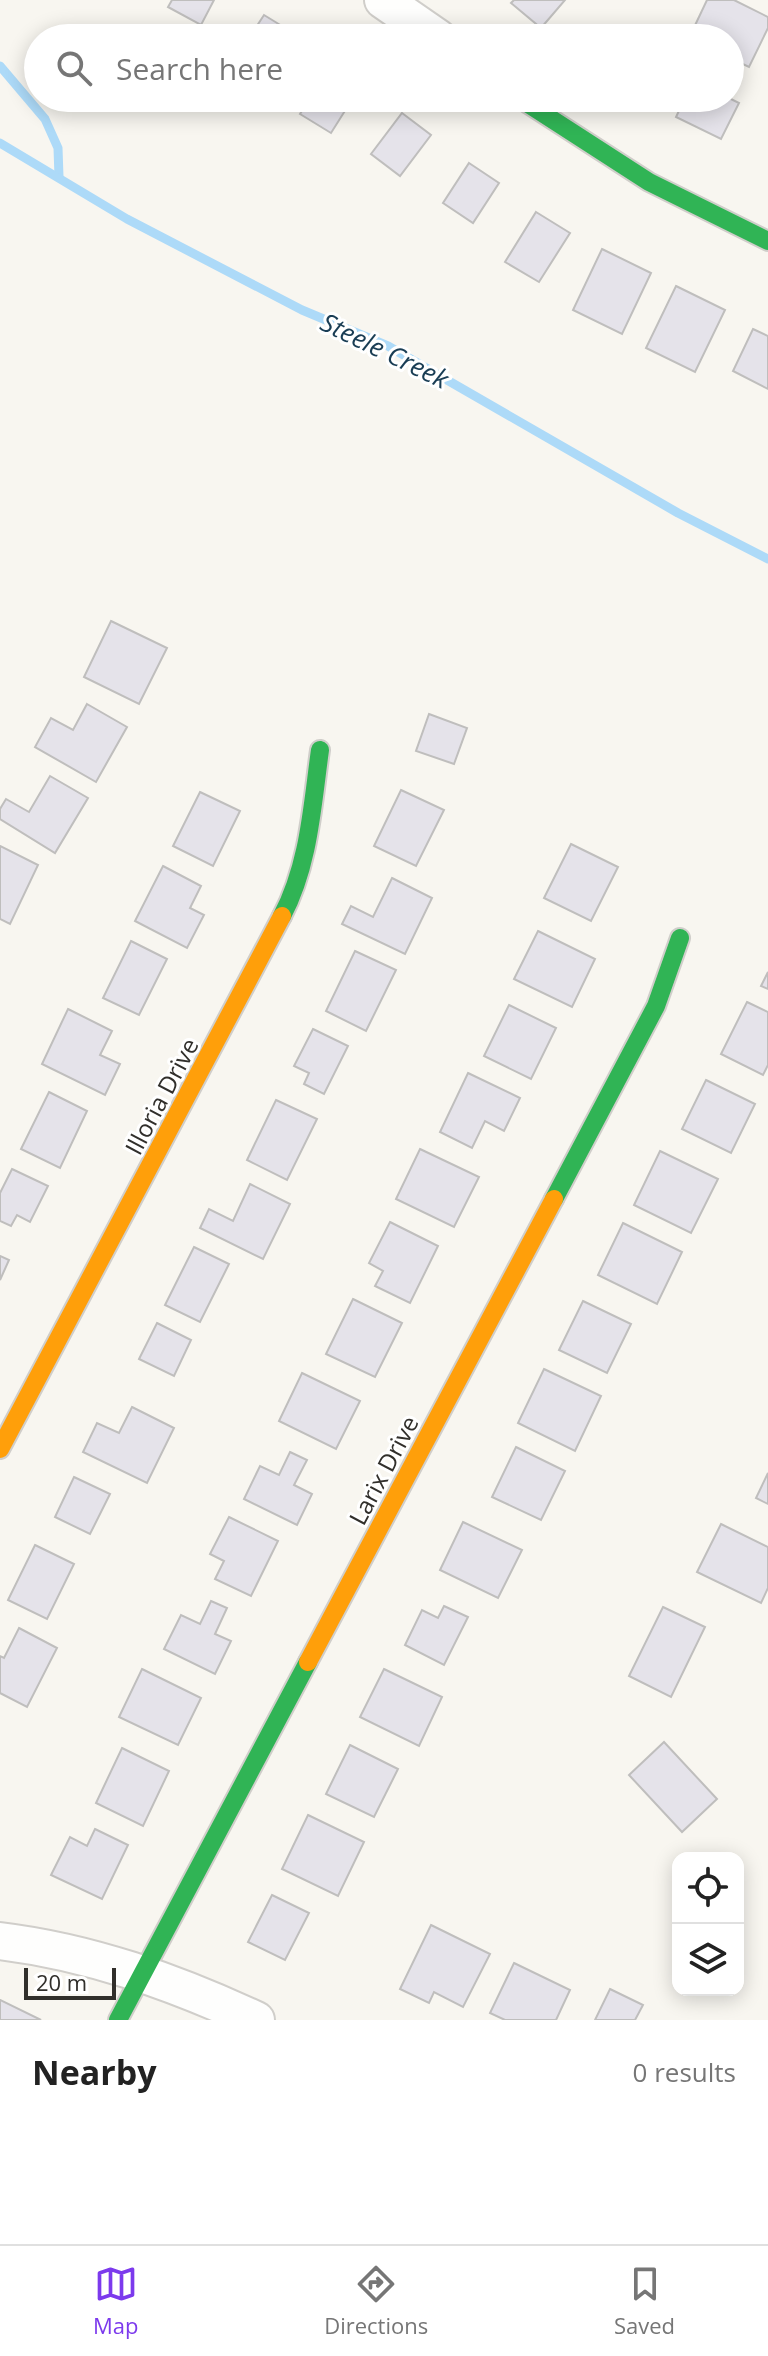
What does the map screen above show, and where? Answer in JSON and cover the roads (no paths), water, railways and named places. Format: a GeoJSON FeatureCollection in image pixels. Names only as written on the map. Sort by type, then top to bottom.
{"type":"FeatureCollection","features":[{"type":"Feature","properties":{"kind":"street"},"geometry":{"type":"LineString","coordinates":[[389,2],[419,24]]}},
{"type":"Feature","properties":{"kind":"street"},"geometry":{"type":"LineString","coordinates":[[539,112],[638,175],[695,206],[767,238]]}},
{"type":"Feature","properties":{"kind":"street","name":"Illoria Drive"},"geometry":{"type":"LineString","coordinates":[[0,1449],[293,896],[306,853],[320,750]]}},
{"type":"Feature","properties":{"kind":"street","name":"Larix Drive"},"geometry":{"type":"LineString","coordinates":[[118,2020],[656,1006],[680,938]]}},
{"type":"Feature","properties":{"kind":"street"},"geometry":{"type":"LineString","coordinates":[[0,1941],[77,1953],[143,1973],[256,2020]]}},
{"type":"Feature","properties":{"kind":"waterway"},"geometry":{"type":"LineString","coordinates":[[0,66],[24,94]]}},
{"type":"Feature","properties":{"kind":"waterway"},"geometry":{"type":"LineString","coordinates":[[39,112],[58,148],[59,177]]}},
{"type":"Feature","properties":{"kind":"waterway","name":"Steele Creek"},"geometry":{"type":"LineString","coordinates":[[0,143],[127,219],[302,310],[388,346],[678,513],[768,559]]}}]}
